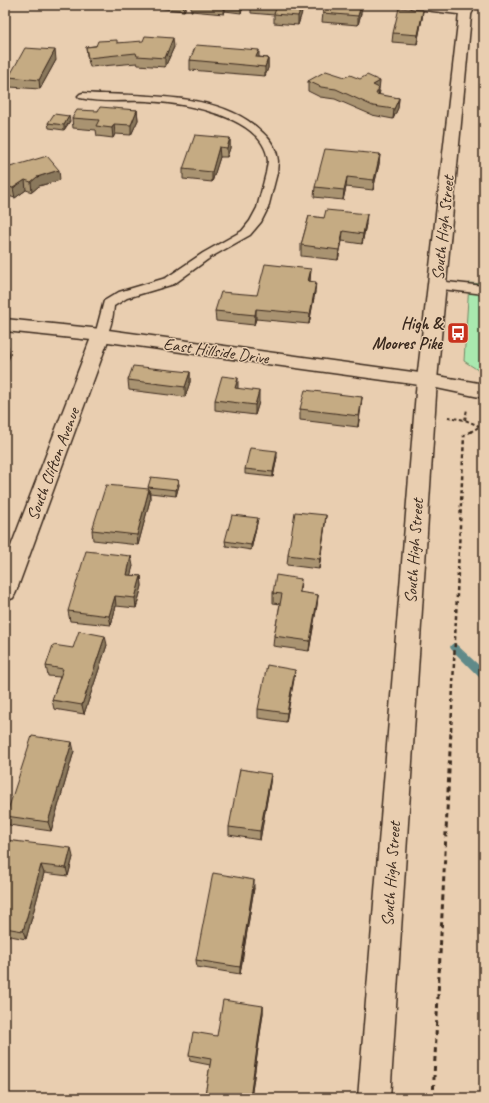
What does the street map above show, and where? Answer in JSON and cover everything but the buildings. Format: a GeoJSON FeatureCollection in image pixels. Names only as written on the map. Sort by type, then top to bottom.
{"type":"FeatureCollection","features":[{"type":"Feature","properties":{"kind":"street"},"geometry":{"type":"LineString","coordinates":[[416,5],[466,8]]}},
{"type":"Feature","properties":{"kind":"street","name":"South High Street"},"geometry":{"type":"LineString","coordinates":[[374,1098],[426,380],[466,8]]}},
{"type":"Feature","properties":{"kind":"street","name":"East Hillside Drive"},"geometry":{"type":"LineString","coordinates":[[5,324],[102,335],[426,380],[484,391]]}},
{"type":"Feature","properties":{"kind":"street","name":"South Clifton Avenue"},"geometry":{"type":"LineString","coordinates":[[5,592],[102,335]]}},
{"type":"Feature","properties":{"kind":"lane"},"geometry":{"type":"LineString","coordinates":[[82,96],[165,100],[200,106],[221,112],[237,118],[248,125],[264,139],[272,154],[272,166],[267,189],[253,227],[245,234],[207,254],[182,274],[169,282],[124,295],[108,304],[102,335]]}},
{"type":"Feature","properties":{"kind":"lane"},"geometry":{"type":"LineString","coordinates":[[437,286],[484,290]]}},
{"type":"Feature","properties":{"kind":"path"},"geometry":{"type":"LineString","coordinates":[[433,1098],[444,897],[464,435],[484,424]]}},
{"type":"Feature","properties":{"kind":"green space"},"geometry":{"type":"Polygon","coordinates":[[[469,283],[484,284],[484,374],[464,361],[469,283]]]}},
{"type":"Feature","properties":{"kind":"waterway"},"geometry":{"type":"LineString","coordinates":[[454,647],[484,676]]}},
{"type":"Feature","properties":{"kind":"place","name":"High & Moores Pike"},"geometry":{"type":"Point","coordinates":[458,333]}}]}
